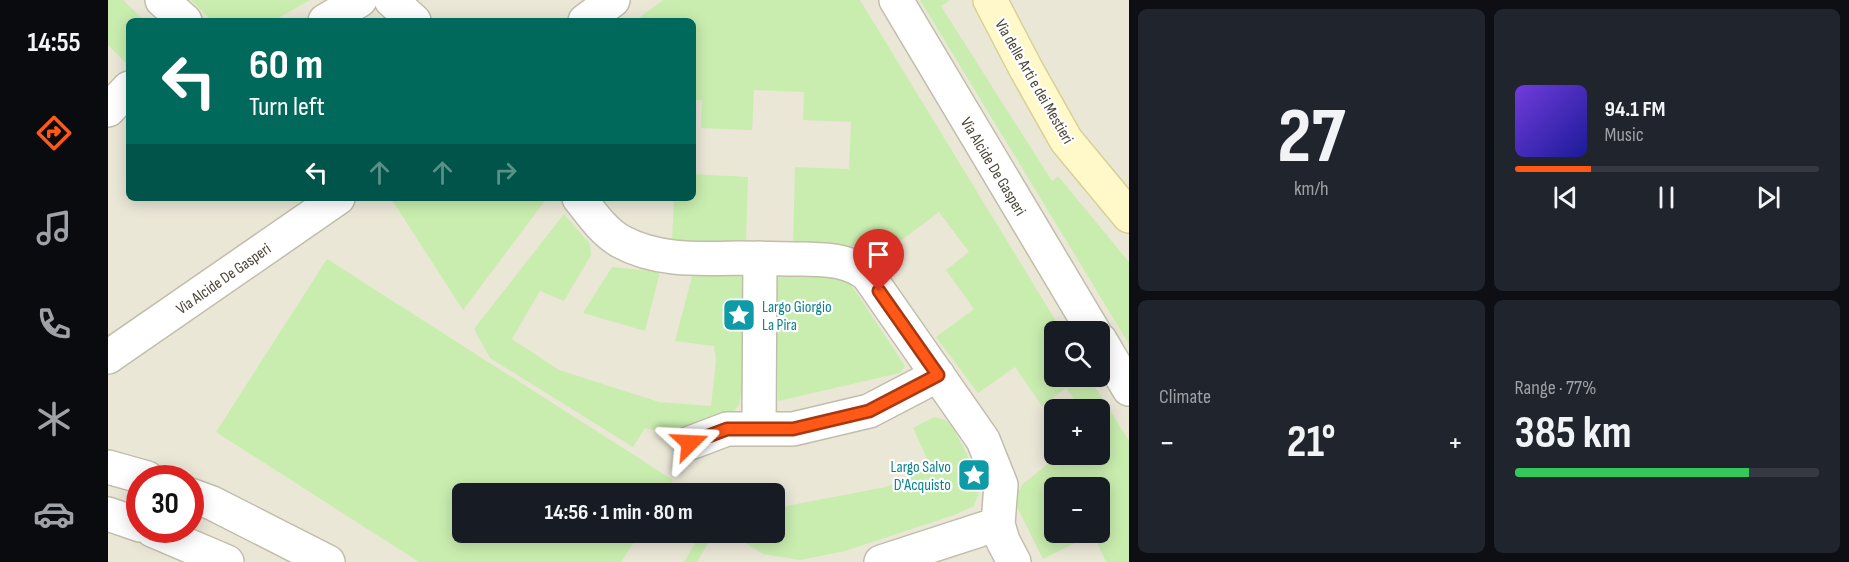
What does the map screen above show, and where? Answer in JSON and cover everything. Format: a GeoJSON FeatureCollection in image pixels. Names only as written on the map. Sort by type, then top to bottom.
{"type":"FeatureCollection","features":[{"type":"Feature","properties":{"kind":"street"},"geometry":{"type":"LineString","coordinates":[[162,0],[182,18]]}},
{"type":"Feature","properties":{"kind":"street"},"geometry":{"type":"LineString","coordinates":[[330,18],[360,0]]}},
{"type":"Feature","properties":{"kind":"street"},"geometry":{"type":"LineString","coordinates":[[391,0],[411,18]]}},
{"type":"Feature","properties":{"kind":"street"},"geometry":{"type":"LineString","coordinates":[[589,18],[612,0]]}},
{"type":"Feature","properties":{"kind":"street","name":"Via Alcide De Gasperi"},"geometry":{"type":"LineString","coordinates":[[896,0],[1087,321]]}},
{"type":"Feature","properties":{"kind":"street","name":"Via delle Arti e dei Mestieri"},"geometry":{"type":"LineString","coordinates":[[990,0],[1066,140],[1129,216]]}},
{"type":"Feature","properties":{"kind":"street"},"geometry":{"type":"LineString","coordinates":[[108,110],[126,91]]}},
{"type":"Feature","properties":{"kind":"street","name":"Via Alcide De Gasperi"},"geometry":{"type":"LineString","coordinates":[[108,357],[334,201]]}},
{"type":"Feature","properties":{"kind":"street"},"geometry":{"type":"LineString","coordinates":[[581,201],[597,221],[619,240],[649,253],[682,259],[760,258],[839,261],[853,264],[867,274],[982,440],[1001,485],[998,524],[1003,541],[1014,562]]}},
{"type":"Feature","properties":{"kind":"street"},"geometry":{"type":"LineString","coordinates":[[759,428],[760,258]]}},
{"type":"Feature","properties":{"kind":"street"},"geometry":{"type":"LineString","coordinates":[[1110,357],[1129,389]]}},
{"type":"Feature","properties":{"kind":"street"},"geometry":{"type":"LineString","coordinates":[[690,443],[727,429],[793,429],[869,411],[938,375]]}},
{"type":"Feature","properties":{"kind":"street"},"geometry":{"type":"LineString","coordinates":[[108,467],[126,472]]}},
{"type":"Feature","properties":{"kind":"street"},"geometry":{"type":"LineString","coordinates":[[204,499],[328,562]]}},
{"type":"Feature","properties":{"kind":"street"},"geometry":{"type":"LineString","coordinates":[[108,514],[126,520]]}},
{"type":"Feature","properties":{"kind":"street"},"geometry":{"type":"LineString","coordinates":[[881,562],[998,524]]}},
{"type":"Feature","properties":{"kind":"street"},"geometry":{"type":"LineString","coordinates":[[182,543],[227,562]]}},
{"type":"Feature","properties":{"kind":"shaded area"},"geometry":{"type":"Polygon","coordinates":[[[108,0],[1129,0],[1129,562],[108,562],[108,0]]]}},
{"type":"Feature","properties":{"kind":"green space"},"geometry":{"type":"Polygon","coordinates":[[[108,0],[123,0],[142,18],[126,18],[126,63],[108,45],[108,0]]]}},
{"type":"Feature","properties":{"kind":"green space"},"geometry":{"type":"Polygon","coordinates":[[[191,0],[310,0],[278,18],[209,18],[191,0]]]}},
{"type":"Feature","properties":{"kind":"green space"},"geometry":{"type":"Polygon","coordinates":[[[663,0],[860,0],[1056,321],[1044,321],[1044,387],[1095,387],[1103,399],[1074,399],[1066,388],[1051,399],[1044,399],[1042,406],[1015,367],[978,393],[936,337],[974,309],[946,270],[969,252],[939,212],[903,239],[852,246],[793,244],[795,167],[849,169],[851,122],[803,120],[804,92],[754,90],[752,130],[701,128],[702,100],[696,100],[696,18],[639,18],[663,0]]]}},
{"type":"Feature","properties":{"kind":"green space"},"geometry":{"type":"Polygon","coordinates":[[[920,0],[950,0],[941,6],[1052,181],[1058,176],[1129,262],[1129,344],[920,0]]]}},
{"type":"Feature","properties":{"kind":"green space"},"geometry":{"type":"Polygon","coordinates":[[[696,174],[748,177],[746,242],[692,245],[672,241],[674,201],[696,201],[696,174]]]}},
{"type":"Feature","properties":{"kind":"green space"},"geometry":{"type":"Polygon","coordinates":[[[393,201],[545,201],[463,310],[393,201]]]}},
{"type":"Feature","properties":{"kind":"green space"},"geometry":{"type":"Polygon","coordinates":[[[564,214],[590,244],[591,255],[564,301],[540,291],[512,339],[559,370],[659,402],[711,406],[716,361],[714,346],[675,341],[693,273],[733,272],[744,278],[745,373],[739,405],[732,414],[674,435],[645,428],[633,447],[490,358],[474,329],[564,214]]]}},
{"type":"Feature","properties":{"kind":"green space"},"geometry":{"type":"Polygon","coordinates":[[[327,259],[673,480],[671,483],[452,483],[452,543],[633,543],[621,562],[419,562],[216,432],[327,259]]]}},
{"type":"Feature","properties":{"kind":"green space"},"geometry":{"type":"Polygon","coordinates":[[[612,267],[660,272],[645,331],[583,313],[612,267]]]}},
{"type":"Feature","properties":{"kind":"green space"},"geometry":{"type":"Polygon","coordinates":[[[785,275],[835,278],[850,283],[905,366],[900,373],[778,401],[776,279],[785,275]]]}},
{"type":"Feature","properties":{"kind":"green space"},"geometry":{"type":"Polygon","coordinates":[[[1110,411],[1129,441],[1129,562],[1106,562],[1097,543],[1110,543],[1110,477],[1044,477],[1044,543],[1075,543],[1043,559],[1016,505],[1017,493],[1024,483],[1046,465],[1110,465],[1110,411]]]}},
{"type":"Feature","properties":{"kind":"green space"},"geometry":{"type":"Polygon","coordinates":[[[934,417],[945,420],[952,426],[975,470],[979,492],[974,506],[954,515],[845,551],[800,560],[763,554],[745,543],[785,543],[785,506],[886,487],[931,467],[913,428],[934,417]]]}},
{"type":"Feature","properties":{"kind":"green space"},"geometry":{"type":"Polygon","coordinates":[[[695,543],[708,543],[697,562],[684,562],[695,543]]]}},
{"type":"Feature","properties":{"kind":"place","name":"Largo Giorgio La Pira"},"geometry":{"type":"Point","coordinates":[739,315]}},
{"type":"Feature","properties":{"kind":"place","name":"Largo Salvo D'Acquisto"},"geometry":{"type":"Point","coordinates":[974,475]}},
{"type":"Feature","properties":{"kind":"route"},"geometry":{"type":"LineString","coordinates":[[690,443],[727,429],[793,429],[869,411],[938,375],[879,291]]}}]}
